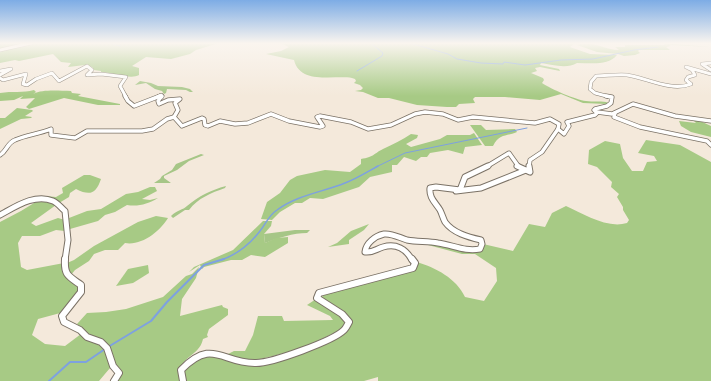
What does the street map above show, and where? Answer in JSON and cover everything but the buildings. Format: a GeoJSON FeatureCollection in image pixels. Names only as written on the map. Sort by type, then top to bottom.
{"type":"FeatureCollection","features":[{"type":"Feature","properties":{"kind":"street"},"geometry":{"type":"LineString","coordinates":[[711,63],[702,64],[711,70]]}},
{"type":"Feature","properties":{"kind":"street"},"geometry":{"type":"LineString","coordinates":[[0,71],[11,69],[0,77],[3,80],[26,74],[23,84],[27,85],[33,80],[52,73],[59,81],[87,66],[92,70],[87,75],[102,74],[108,76],[126,77],[120,86],[128,101],[134,106],[160,95],[163,96],[158,101],[159,104],[168,100],[180,99],[175,103],[178,110],[174,117],[165,120],[151,129],[139,131],[87,131],[75,138],[51,135],[51,129],[14,140],[8,144],[5,152],[0,155]]}},
{"type":"Feature","properties":{"kind":"street"},"geometry":{"type":"LineString","coordinates":[[597,112],[594,110],[607,106],[613,99],[609,95],[595,92],[590,89],[591,82],[596,76],[627,75],[658,84],[686,86],[691,84],[686,80],[688,77],[695,75],[692,70],[686,67],[711,74]]}},
{"type":"Feature","properties":{"kind":"street"},"geometry":{"type":"LineString","coordinates":[[597,112],[605,114],[615,113],[633,104],[675,116],[711,121]]}},
{"type":"Feature","properties":{"kind":"street"},"geometry":{"type":"LineString","coordinates":[[174,117],[182,126],[202,118],[204,119],[205,125],[208,126],[220,121],[235,124],[248,123],[271,114],[293,123],[320,127],[323,126],[317,117],[320,116],[351,122],[368,129],[391,125],[415,114],[430,112],[447,115],[458,120],[473,117],[535,123],[550,119],[559,124],[558,129],[542,152],[530,160],[530,172],[517,166],[509,153],[488,166],[468,174],[465,177],[462,188],[460,190],[453,191]]}},
{"type":"Feature","properties":{"kind":"street"},"geometry":{"type":"LineString","coordinates":[[558,129],[564,134],[569,126],[567,122],[595,115],[597,112]]}},
{"type":"Feature","properties":{"kind":"street"},"geometry":{"type":"LineString","coordinates":[[615,113],[614,117],[616,119],[627,124],[701,140],[711,145]]}},
{"type":"Feature","properties":{"kind":"street"},"geometry":{"type":"LineString","coordinates":[[183,381],[181,370],[188,361],[203,354],[214,352],[240,361],[257,363],[302,350],[344,331],[349,322],[342,314],[317,298],[319,294],[328,290],[413,268],[415,263],[407,252],[400,248],[388,246],[380,247],[373,253],[365,252],[365,248],[368,243],[383,234],[389,234],[408,240],[442,244],[471,251],[480,249],[482,244],[481,240],[460,234],[444,221],[443,215],[434,204],[429,193],[430,188],[433,186],[462,192],[473,190],[499,181],[507,180],[526,170]]}},
{"type":"Feature","properties":{"kind":"street"},"geometry":{"type":"LineString","coordinates":[[0,215],[37,199],[52,200],[65,211],[68,240],[65,270],[67,276],[81,286],[82,292],[62,316],[64,322],[80,330],[87,337],[101,342],[107,348],[113,366],[119,372],[114,381]]}},
{"type":"Feature","properties":{"kind":"green space"},"geometry":{"type":"Polygon","coordinates":[[[0,61],[11,61],[0,63],[0,61]]]}},
{"type":"Feature","properties":{"kind":"green space"},"geometry":{"type":"Polygon","coordinates":[[[60,61],[140,61],[132,66],[139,68],[139,75],[131,77],[101,72],[85,65],[68,67],[71,63],[60,61]]]}},
{"type":"Feature","properties":{"kind":"green space"},"geometry":{"type":"Polygon","coordinates":[[[294,61],[609,61],[599,63],[577,63],[569,66],[541,63],[540,65],[559,69],[560,71],[540,67],[535,68],[537,71],[531,73],[543,78],[544,80],[542,83],[576,99],[608,103],[583,103],[561,94],[540,100],[505,97],[475,97],[473,99],[475,103],[459,104],[456,107],[417,105],[389,98],[378,98],[363,92],[355,91],[363,88],[354,83],[356,81],[352,78],[311,76],[303,73],[298,68],[294,61]]]}},
{"type":"Feature","properties":{"kind":"green space"},"geometry":{"type":"Polygon","coordinates":[[[140,81],[158,86],[182,87],[190,89],[193,92],[167,89],[166,93],[164,94],[162,91],[155,89],[146,83],[135,85],[140,81]]]}},
{"type":"Feature","properties":{"kind":"green space"},"geometry":{"type":"Polygon","coordinates":[[[34,90],[36,92],[33,94],[46,91],[71,91],[72,93],[81,94],[78,96],[120,105],[98,105],[64,98],[29,109],[26,107],[35,98],[20,99],[23,96],[14,100],[0,101],[0,93],[34,90]]]}},
{"type":"Feature","properties":{"kind":"green space"},"geometry":{"type":"Polygon","coordinates":[[[17,108],[32,110],[33,111],[25,116],[32,117],[21,119],[0,129],[0,118],[5,118],[17,108]]]}},
{"type":"Feature","properties":{"kind":"green space"},"geometry":{"type":"Polygon","coordinates":[[[692,119],[711,126],[711,137],[691,132],[681,126],[679,121],[696,123],[692,119]]]}},
{"type":"Feature","properties":{"kind":"green space"},"geometry":{"type":"Polygon","coordinates":[[[470,125],[481,125],[486,130],[515,129],[517,132],[501,137],[493,146],[485,146],[470,125]]]}},
{"type":"Feature","properties":{"kind":"green space"},"geometry":{"type":"Polygon","coordinates":[[[474,133],[482,145],[465,147],[463,154],[448,150],[430,153],[427,157],[421,157],[416,161],[404,157],[397,165],[392,165],[392,172],[370,177],[359,187],[323,199],[310,198],[302,203],[295,203],[280,212],[272,220],[261,219],[267,202],[280,193],[290,180],[297,176],[325,170],[350,172],[361,164],[361,159],[371,156],[411,134],[418,135],[417,138],[406,144],[411,147],[440,139],[447,135],[470,135],[474,133]]]}},
{"type":"Feature","properties":{"kind":"green space"},"geometry":{"type":"Polygon","coordinates":[[[646,140],[680,145],[711,162],[711,381],[378,381],[378,377],[364,381],[186,381],[184,375],[185,368],[192,360],[212,354],[245,363],[303,352],[352,322],[344,311],[324,299],[322,296],[324,294],[415,269],[417,262],[431,267],[451,279],[465,297],[484,301],[497,281],[496,268],[475,254],[462,254],[428,245],[429,243],[472,251],[483,244],[513,251],[529,224],[545,227],[552,213],[566,206],[596,220],[612,224],[627,223],[629,220],[617,197],[619,194],[611,187],[612,182],[597,167],[588,164],[589,150],[605,141],[620,144],[623,158],[632,171],[643,171],[647,162],[657,161],[654,156],[638,153],[646,140]]]}},
{"type":"Feature","properties":{"kind":"green space"},"geometry":{"type":"Polygon","coordinates":[[[201,154],[204,155],[189,161],[177,170],[164,176],[164,178],[171,183],[154,183],[172,170],[176,164],[201,154]]]}},
{"type":"Feature","properties":{"kind":"green space"},"geometry":{"type":"Polygon","coordinates":[[[84,175],[90,175],[101,179],[95,191],[89,193],[76,189],[70,193],[69,197],[59,203],[41,198],[45,196],[56,197],[63,193],[62,188],[84,175]]]}},
{"type":"Feature","properties":{"kind":"green space"},"geometry":{"type":"Polygon","coordinates":[[[226,186],[225,188],[201,199],[189,210],[185,210],[173,218],[171,216],[205,194],[226,186]]]}},
{"type":"Feature","properties":{"kind":"green space"},"geometry":{"type":"Polygon","coordinates":[[[150,187],[155,187],[157,191],[142,199],[150,200],[158,198],[135,206],[127,205],[115,212],[105,215],[98,221],[70,229],[69,218],[87,211],[101,209],[126,194],[138,192],[150,187]]]}},
{"type":"Feature","properties":{"kind":"green space"},"geometry":{"type":"Polygon","coordinates":[[[39,200],[56,205],[31,223],[36,226],[58,218],[65,220],[65,231],[56,230],[40,236],[22,236],[18,243],[21,267],[27,270],[64,263],[66,278],[79,288],[80,291],[64,312],[38,319],[32,335],[45,344],[65,346],[81,334],[98,343],[106,354],[110,368],[99,381],[0,381],[0,222],[39,200]]]}},
{"type":"Feature","properties":{"kind":"green space"},"geometry":{"type":"Polygon","coordinates":[[[156,216],[168,218],[160,228],[150,236],[138,242],[125,243],[118,250],[105,250],[94,254],[89,261],[75,270],[70,276],[67,263],[94,246],[138,222],[156,216]]]}},
{"type":"Feature","properties":{"kind":"green space"},"geometry":{"type":"Polygon","coordinates":[[[263,221],[272,221],[271,226],[264,234],[265,243],[276,238],[288,237],[288,243],[265,257],[251,255],[242,260],[231,260],[204,267],[202,269],[200,265],[189,272],[194,267],[233,250],[263,221]]]}},
{"type":"Feature","properties":{"kind":"green space"},"geometry":{"type":"Polygon","coordinates":[[[369,224],[364,230],[349,240],[349,244],[328,247],[337,243],[351,231],[369,224]]]}},
{"type":"Feature","properties":{"kind":"green space"},"geometry":{"type":"Polygon","coordinates":[[[295,230],[310,230],[307,233],[286,236],[265,243],[264,234],[295,230]]]}},
{"type":"Feature","properties":{"kind":"green space"},"geometry":{"type":"Polygon","coordinates":[[[148,265],[149,273],[133,283],[116,286],[128,269],[148,265]]]}},
{"type":"Feature","properties":{"kind":"green space"},"geometry":{"type":"Polygon","coordinates":[[[199,267],[196,278],[182,299],[180,316],[222,305],[228,309],[228,315],[209,329],[207,335],[208,337],[203,339],[197,350],[185,361],[180,372],[179,381],[116,381],[114,363],[107,343],[89,334],[77,324],[87,313],[126,309],[163,297],[186,276],[192,274],[199,267]]]}},
{"type":"Feature","properties":{"kind":"green space"},"geometry":{"type":"Polygon","coordinates":[[[316,299],[341,317],[345,325],[342,329],[301,349],[256,360],[239,358],[228,354],[234,351],[245,351],[253,335],[258,316],[282,316],[284,321],[333,320],[330,316],[307,305],[316,299]]]}},
{"type":"Feature","properties":{"kind":"waterway"},"geometry":{"type":"LineString","coordinates":[[357,71],[374,61]]}},
{"type":"Feature","properties":{"kind":"waterway"},"geometry":{"type":"LineString","coordinates":[[468,61],[503,64],[504,62],[525,65],[555,61]]}},
{"type":"Feature","properties":{"kind":"waterway"},"geometry":{"type":"LineString","coordinates":[[377,166],[405,153],[527,128]]}},
{"type":"Feature","properties":{"kind":"waterway"},"geometry":{"type":"LineString","coordinates":[[222,260],[247,245],[260,231],[271,215],[285,205],[302,197],[349,181],[377,166]]}},
{"type":"Feature","properties":{"kind":"waterway"},"geometry":{"type":"LineString","coordinates":[[108,347],[151,321],[167,302],[204,265],[222,260]]}},
{"type":"Feature","properties":{"kind":"waterway"},"geometry":{"type":"LineString","coordinates":[[49,381],[70,362],[86,362],[105,349]]}}]}
